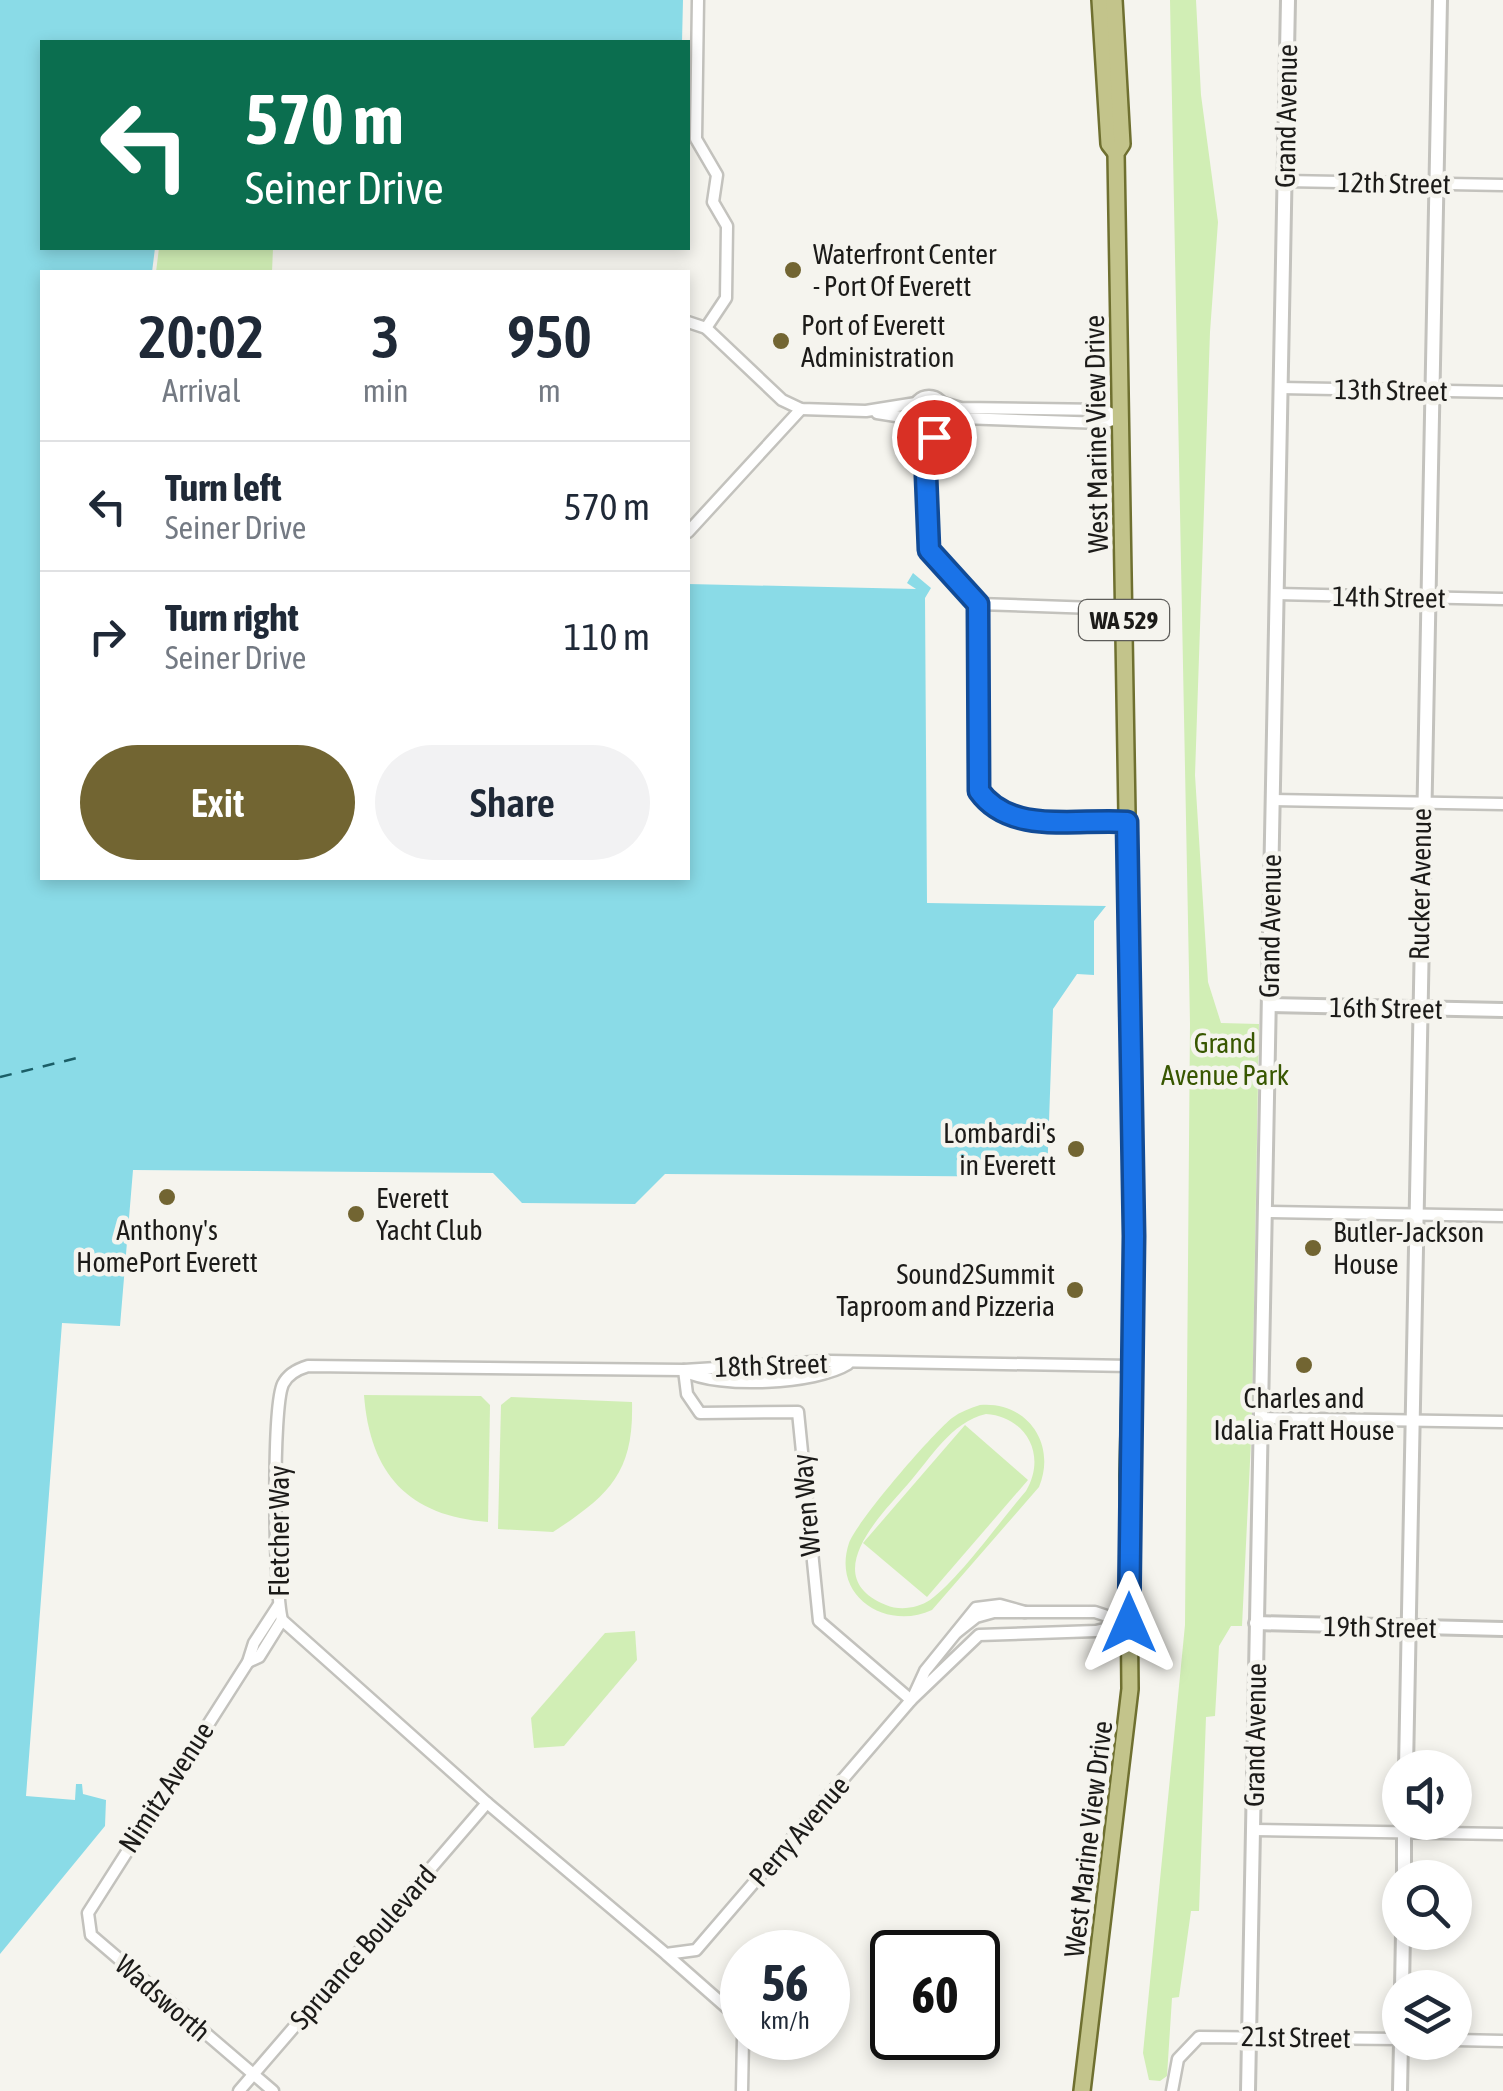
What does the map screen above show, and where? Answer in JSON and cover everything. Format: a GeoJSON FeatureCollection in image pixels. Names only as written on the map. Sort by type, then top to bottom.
{"type":"FeatureCollection","features":[{"type":"Feature","properties":{"kind":"main road","name":"West Marine View Drive"},"geometry":{"type":"LineString","coordinates":[[1100,0],[1109,144],[1116,153]]}},
{"type":"Feature","properties":{"kind":"main road","name":"West Marine View Drive"},"geometry":{"type":"LineString","coordinates":[[1082,2091],[1127,1728],[1129,1623],[1127,822],[1116,153],[1122,144],[1114,0]]}},
{"type":"Feature","properties":{"kind":"street"},"geometry":{"type":"LineString","coordinates":[[698,0],[696,139],[717,175],[714,202],[727,226],[726,298],[706,328]]}},
{"type":"Feature","properties":{"kind":"street","name":"Grand Avenue"},"geometry":{"type":"LineString","coordinates":[[1248,2091],[1288,0]]}},
{"type":"Feature","properties":{"kind":"street","name":"Rucker Avenue"},"geometry":{"type":"LineString","coordinates":[[1406,1750],[1440,0]]}},
{"type":"Feature","properties":{"kind":"street","name":"12th Street"},"geometry":{"type":"LineString","coordinates":[[1285,181],[1503,185]]}},
{"type":"Feature","properties":{"kind":"street"},"geometry":{"type":"LineString","coordinates":[[690,323],[706,328],[782,400],[801,409],[866,411],[916,403],[930,396],[961,408],[1104,410],[1121,418]]}},
{"type":"Feature","properties":{"kind":"street","name":"13th Street"},"geometry":{"type":"LineString","coordinates":[[1280,388],[1503,392]]}},
{"type":"Feature","properties":{"kind":"street"},"geometry":{"type":"LineString","coordinates":[[916,403],[926,476],[929,550],[978,604],[979,791],[988,803],[1014,819],[1127,822]]}},
{"type":"Feature","properties":{"kind":"street"},"geometry":{"type":"LineString","coordinates":[[926,476],[944,404]]}},
{"type":"Feature","properties":{"kind":"street"},"geometry":{"type":"LineString","coordinates":[[690,530],[801,409]]}},
{"type":"Feature","properties":{"kind":"street"},"geometry":{"type":"LineString","coordinates":[[866,411],[940,425],[961,418],[1104,423],[1121,418]]}},
{"type":"Feature","properties":{"kind":"street","name":"14th Street"},"geometry":{"type":"LineString","coordinates":[[1276,594],[1503,599]]}},
{"type":"Feature","properties":{"kind":"street"},"geometry":{"type":"LineString","coordinates":[[978,604],[1124,609]]}},
{"type":"Feature","properties":{"kind":"street"},"geometry":{"type":"LineString","coordinates":[[1272,800],[1503,804]]}},
{"type":"Feature","properties":{"kind":"street","name":"16th Street"},"geometry":{"type":"LineString","coordinates":[[1269,1006],[1503,1010]]}},
{"type":"Feature","properties":{"kind":"street"},"geometry":{"type":"LineString","coordinates":[[1264,1212],[1503,1216]]}},
{"type":"Feature","properties":{"kind":"street","name":"18th Street"},"geometry":{"type":"LineString","coordinates":[[684,1370],[850,1363],[1131,1366]]}},
{"type":"Feature","properties":{"kind":"street","name":"Fletcher Way"},"geometry":{"type":"LineString","coordinates":[[684,1370],[308,1366],[290,1374],[280,1397],[278,1606],[282,1620],[487,1803],[720,2002]]}},
{"type":"Feature","properties":{"kind":"street","name":"Wren Way"},"geometry":{"type":"LineString","coordinates":[[684,1370],[687,1394],[700,1413],[798,1412],[819,1621],[911,1700]]}},
{"type":"Feature","properties":{"kind":"street"},"geometry":{"type":"LineString","coordinates":[[1260,1418],[1503,1422]]}},
{"type":"Feature","properties":{"kind":"street"},"geometry":{"type":"LineString","coordinates":[[911,1700],[925,1671],[966,1616],[986,1604],[1025,1612],[1096,1612],[1129,1623]]}},
{"type":"Feature","properties":{"kind":"street","name":"Nimitz Avenue"},"geometry":{"type":"LineString","coordinates":[[88,1913],[248,1662],[254,1643],[278,1606]]}},
{"type":"Feature","properties":{"kind":"street","name":"Nimitz Avenue"},"geometry":{"type":"LineString","coordinates":[[248,1662],[259,1657],[282,1620]]}},
{"type":"Feature","properties":{"kind":"street"},"geometry":{"type":"LineString","coordinates":[[911,1700],[979,1635],[1096,1631],[1129,1623]]}},
{"type":"Feature","properties":{"kind":"street","name":"19th Street"},"geometry":{"type":"LineString","coordinates":[[1256,1623],[1503,1629]]}},
{"type":"Feature","properties":{"kind":"street","name":"Perry Avenue"},"geometry":{"type":"LineString","coordinates":[[666,1954],[696,1950],[911,1700]]}},
{"type":"Feature","properties":{"kind":"street","name":"Spruance Boulevard"},"geometry":{"type":"LineString","coordinates":[[239,2091],[487,1803]]}},
{"type":"Feature","properties":{"kind":"street"},"geometry":{"type":"LineString","coordinates":[[1253,1830],[1382,1827]]}},
{"type":"Feature","properties":{"kind":"street"},"geometry":{"type":"LineString","coordinates":[[1472,1832],[1503,1834]]}},
{"type":"Feature","properties":{"kind":"street","name":"Wadsworth"},"geometry":{"type":"LineString","coordinates":[[88,1913],[91,1935],[273,2091]]}},
{"type":"Feature","properties":{"kind":"street","name":"21st Street"},"geometry":{"type":"LineString","coordinates":[[1172,2091],[1178,2059],[1193,2042],[1212,2036],[1382,2041]]}},
{"type":"Feature","properties":{"kind":"street"},"geometry":{"type":"LineString","coordinates":[[1472,2040],[1503,2040]]}},
{"type":"Feature","properties":{"kind":"street"},"geometry":{"type":"LineString","coordinates":[[742,2091],[743,2060]]}},
{"type":"Feature","properties":{"kind":"street"},"geometry":{"type":"LineString","coordinates":[[1400,2060],[1400,2091]]}},
{"type":"Feature","properties":{"kind":"green space","name":"Grand Avenue Park"},"geometry":{"type":"Polygon","coordinates":[[[1170,0],[1196,0],[1201,95],[1218,222],[1210,332],[1195,775],[1208,982],[1221,1023],[1259,1024],[1252,1421],[1242,1626],[1231,1626],[1219,1646],[1215,1716],[1206,1717],[1199,1911],[1191,1911],[1179,1997],[1172,1998],[1167,2076],[1160,2081],[1149,2080],[1143,2053],[1185,1625],[1190,1024],[1170,0]]]}},
{"type":"Feature","properties":{"kind":"green space"},"geometry":{"type":"Polygon","coordinates":[[[159,250],[273,250],[272,270],[156,270],[159,250]]]}},
{"type":"Feature","properties":{"kind":"green space"},"geometry":{"type":"Polygon","coordinates":[[[364,1395],[481,1396],[490,1405],[488,1522],[436,1511],[398,1486],[375,1447],[364,1395]]]}},
{"type":"Feature","properties":{"kind":"green space"},"geometry":{"type":"Polygon","coordinates":[[[511,1397],[632,1402],[628,1447],[614,1480],[589,1506],[553,1532],[498,1529],[501,1405],[511,1397]]]}},
{"type":"Feature","properties":{"kind":"green space"},"geometry":{"type":"Polygon","coordinates":[[[980,1405],[1012,1410],[1034,1428],[1044,1455],[1039,1487],[932,1610],[898,1616],[867,1605],[848,1579],[846,1562],[855,1532],[929,1441],[952,1418],[980,1405]],[[986,1414],[974,1418],[952,1433],[883,1512],[861,1546],[856,1563],[857,1579],[866,1593],[897,1608],[914,1607],[930,1600],[967,1564],[1026,1491],[1034,1465],[1029,1440],[1013,1422],[986,1414]]]}},
{"type":"Feature","properties":{"kind":"green space"},"geometry":{"type":"Polygon","coordinates":[[[965,1425],[1028,1480],[927,1597],[863,1543],[965,1425]]]}},
{"type":"Feature","properties":{"kind":"green space"},"geometry":{"type":"Polygon","coordinates":[[[635,1631],[637,1660],[564,1746],[534,1748],[531,1718],[605,1633],[635,1631]]]}},
{"type":"Feature","properties":{"kind":"water"},"geometry":{"type":"Polygon","coordinates":[[[0,0],[683,0],[682,40],[40,40],[40,250],[155,250],[152,270],[40,270],[40,880],[690,880],[690,584],[916,589],[907,583],[913,573],[931,588],[925,598],[927,903],[1106,906],[1094,921],[1094,975],[1077,974],[1053,1009],[1047,1177],[665,1174],[635,1204],[522,1203],[493,1173],[133,1170],[120,1326],[62,1323],[26,1796],[75,1800],[76,1784],[82,1784],[83,1794],[106,1800],[105,1826],[0,1954],[0,0]]]}},
{"type":"Feature","properties":{"kind":"ferry route"},"geometry":{"type":"LineString","coordinates":[[0,1077],[85,1056]]}},
{"type":"Feature","properties":{"kind":"place","name":"Waterfront Center - Port Of Everett"},"geometry":{"type":"Point","coordinates":[793,270]}},
{"type":"Feature","properties":{"kind":"place","name":"Port of Everett Administration"},"geometry":{"type":"Point","coordinates":[781,341]}},
{"type":"Feature","properties":{"kind":"place","name":"Lombardi's in Everett"},"geometry":{"type":"Point","coordinates":[1076,1149]}},
{"type":"Feature","properties":{"kind":"place","name":"Anthony's HomePort Everett"},"geometry":{"type":"Point","coordinates":[167,1197]}},
{"type":"Feature","properties":{"kind":"place","name":"Everett Yacht Club"},"geometry":{"type":"Point","coordinates":[356,1214]}},
{"type":"Feature","properties":{"kind":"place","name":"Butler-Jackson House"},"geometry":{"type":"Point","coordinates":[1313,1248]}},
{"type":"Feature","properties":{"kind":"place","name":"Sound2Summit Taproom and Pizzeria"},"geometry":{"type":"Point","coordinates":[1075,1290]}},
{"type":"Feature","properties":{"kind":"place","name":"Charles and Idalia Fratt House"},"geometry":{"type":"Point","coordinates":[1304,1365]}},
{"type":"Feature","properties":{"kind":"route"},"geometry":{"type":"LineString","coordinates":[[934,437],[926,476],[929,550],[978,604],[979,791],[988,803],[1014,819],[1127,822],[1134,1236],[1129,1623]]}}]}
